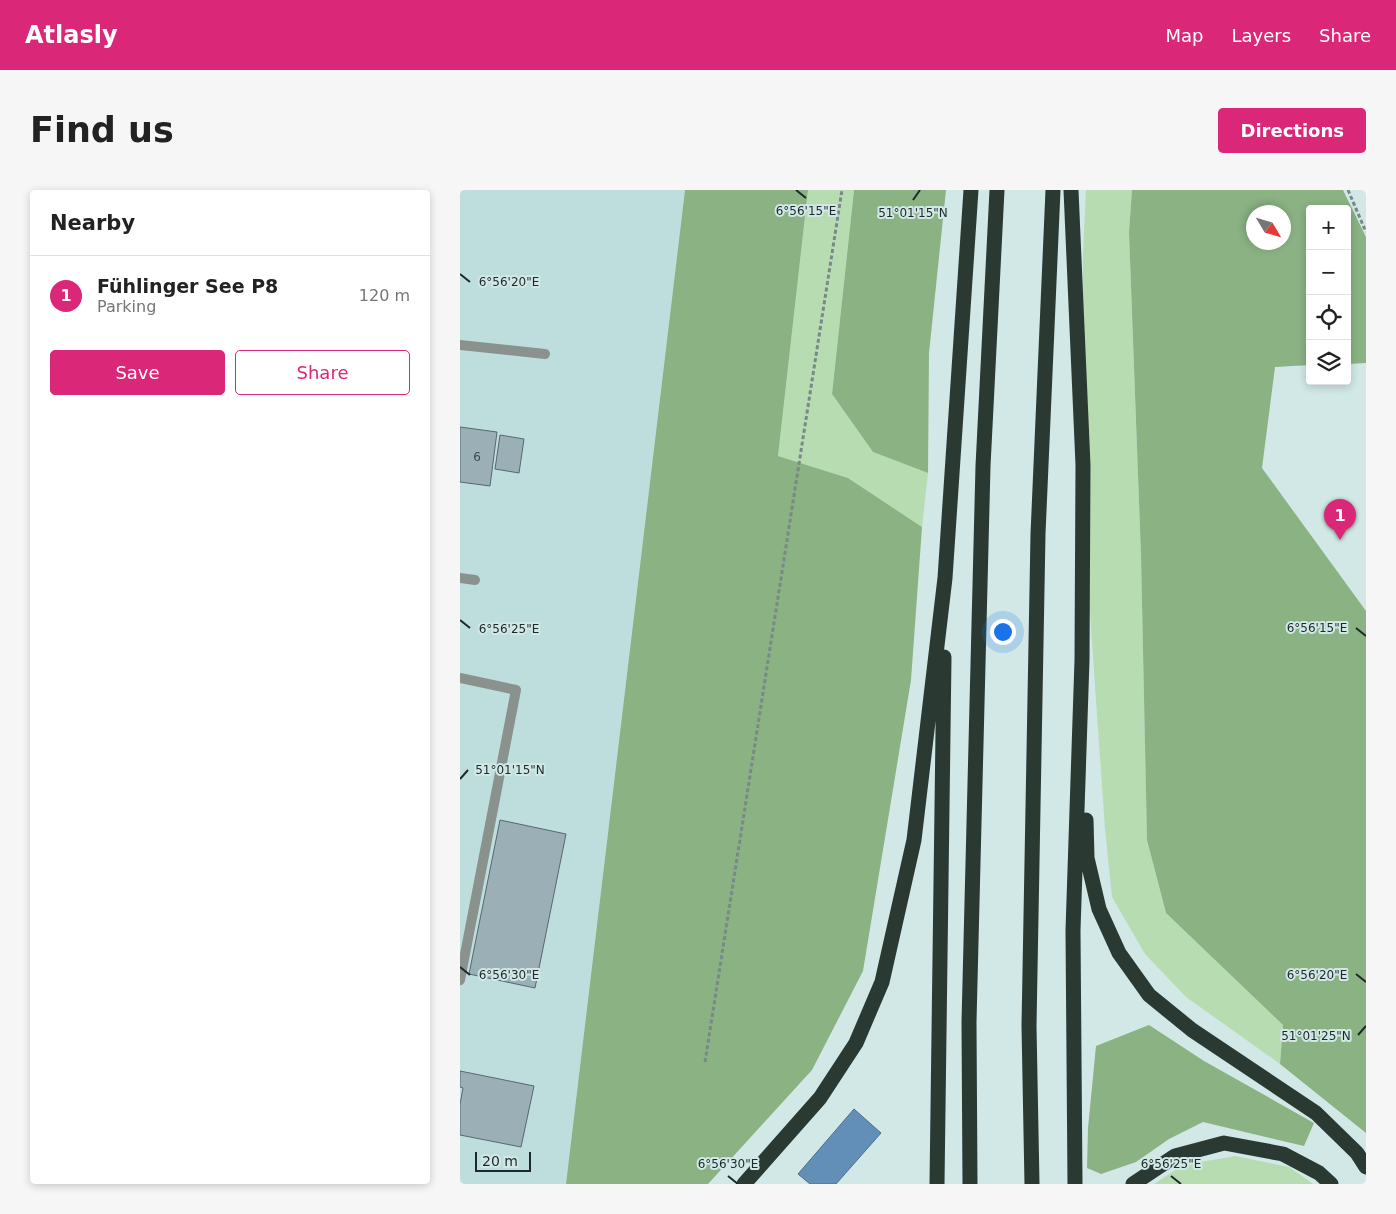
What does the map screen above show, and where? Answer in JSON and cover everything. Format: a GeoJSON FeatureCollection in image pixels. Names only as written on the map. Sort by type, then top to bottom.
{"type":"FeatureCollection","features":[{"type":"Feature","properties":{"kind":"highway"},"geometry":{"type":"LineString","coordinates":[[744,1184],[820,1098],[856,1043],[882,982],[914,840],[945,578],[971,190]]}},
{"type":"Feature","properties":{"kind":"highway"},"geometry":{"type":"LineString","coordinates":[[970,1184],[969,1022],[982,466],[997,190]]}},
{"type":"Feature","properties":{"kind":"highway"},"geometry":{"type":"LineString","coordinates":[[1032,1184],[1029,1007],[1038,534],[1053,190]]}},
{"type":"Feature","properties":{"kind":"highway"},"geometry":{"type":"LineString","coordinates":[[1071,190],[1083,465],[1082,660],[1074,930],[1075,1184]]}},
{"type":"Feature","properties":{"kind":"highway"},"geometry":{"type":"LineString","coordinates":[[937,1184],[945,578]]}},
{"type":"Feature","properties":{"kind":"highway"},"geometry":{"type":"LineString","coordinates":[[1082,660],[1087,858],[1099,909],[1119,953],[1148,995],[1192,1030],[1316,1113],[1357,1153],[1366,1167]]}},
{"type":"Feature","properties":{"kind":"highway"},"geometry":{"type":"LineString","coordinates":[[1133,1184],[1175,1156],[1224,1143],[1283,1154],[1319,1173],[1331,1184]]}},
{"type":"Feature","properties":{"kind":"lane"},"geometry":{"type":"LineString","coordinates":[[460,345],[545,354]]}},
{"type":"Feature","properties":{"kind":"lane"},"geometry":{"type":"LineString","coordinates":[[460,578],[476,580]]}},
{"type":"Feature","properties":{"kind":"lane"},"geometry":{"type":"LineString","coordinates":[[460,678],[516,690],[460,980]]}},
{"type":"Feature","properties":{"kind":"path"},"geometry":{"type":"LineString","coordinates":[[705,1062],[842,190]]}},
{"type":"Feature","properties":{"kind":"path"},"geometry":{"type":"LineString","coordinates":[[1348,190],[1366,232]]}},
{"type":"Feature","properties":{"kind":"shaded area"},"geometry":{"type":"Polygon","coordinates":[[[460,190],[685,190],[566,1184],[460,1184],[460,190]]]}},
{"type":"Feature","properties":{"kind":"green space"},"geometry":{"type":"Polygon","coordinates":[[[685,190],[808,190],[778,456],[848,478],[922,527],[911,680],[863,971],[812,1070],[708,1184],[566,1184],[685,190]]]}},
{"type":"Feature","properties":{"kind":"green space"},"geometry":{"type":"Polygon","coordinates":[[[808,190],[854,190],[832,394],[873,452],[928,473],[922,527],[848,478],[778,456],[808,190]]]}},
{"type":"Feature","properties":{"kind":"green space"},"geometry":{"type":"Polygon","coordinates":[[[854,190],[946,190],[929,353],[928,473],[873,452],[832,394],[854,190]]]}},
{"type":"Feature","properties":{"kind":"green space"},"geometry":{"type":"Polygon","coordinates":[[[1086,190],[1132,190],[1129,232],[1141,555],[1147,840],[1166,913],[1283,1025],[1280,1064],[1186,997],[1145,954],[1112,897],[1105,829],[1082,499],[1083,253],[1086,190]]]}},
{"type":"Feature","properties":{"kind":"green space"},"geometry":{"type":"Polygon","coordinates":[[[1132,190],[1343,190],[1350,205],[1306,205],[1306,365],[1275,367],[1262,468],[1366,611],[1366,1133],[1280,1064],[1283,1025],[1166,913],[1147,840],[1141,555],[1129,232],[1132,190]]]}},
{"type":"Feature","properties":{"kind":"green space"},"geometry":{"type":"Polygon","coordinates":[[[1351,206],[1366,237],[1366,363],[1351,364],[1351,206]]]}},
{"type":"Feature","properties":{"kind":"green space"},"geometry":{"type":"Polygon","coordinates":[[[1149,1025],[1204,1061],[1314,1123],[1304,1146],[1203,1122],[1169,1139],[1136,1162],[1101,1174],[1087,1168],[1088,1128],[1096,1046],[1149,1025]]]}},
{"type":"Feature","properties":{"kind":"green space"},"geometry":{"type":"Polygon","coordinates":[[[1235,1156],[1289,1167],[1313,1184],[1154,1184],[1183,1165],[1235,1156]]]}},
{"type":"Feature","properties":{"kind":"water"},"geometry":{"type":"Polygon","coordinates":[[[854,1109],[881,1133],[836,1184],[810,1184],[798,1174],[854,1109]]]}},
{"type":"Feature","properties":{"kind":"building"},"geometry":{"type":"Polygon","coordinates":[[[460,427],[497,432],[490,486],[460,482],[460,427]]]}},
{"type":"Feature","properties":{"kind":"building"},"geometry":{"type":"Polygon","coordinates":[[[500,435],[524,439],[519,473],[495,469],[500,435]]]}},
{"type":"Feature","properties":{"kind":"building"},"geometry":{"type":"Polygon","coordinates":[[[500,820],[566,834],[535,988],[469,974],[500,820]]]}},
{"type":"Feature","properties":{"kind":"building"},"geometry":{"type":"Polygon","coordinates":[[[460,1071],[534,1086],[521,1147],[460,1135],[460,1104],[463,1088],[460,1087],[460,1071]]]}},
{"type":"Feature","properties":{"kind":"place","name":"Fühlinger See P8"},"geometry":{"type":"Point","coordinates":[1340,540]}}]}
